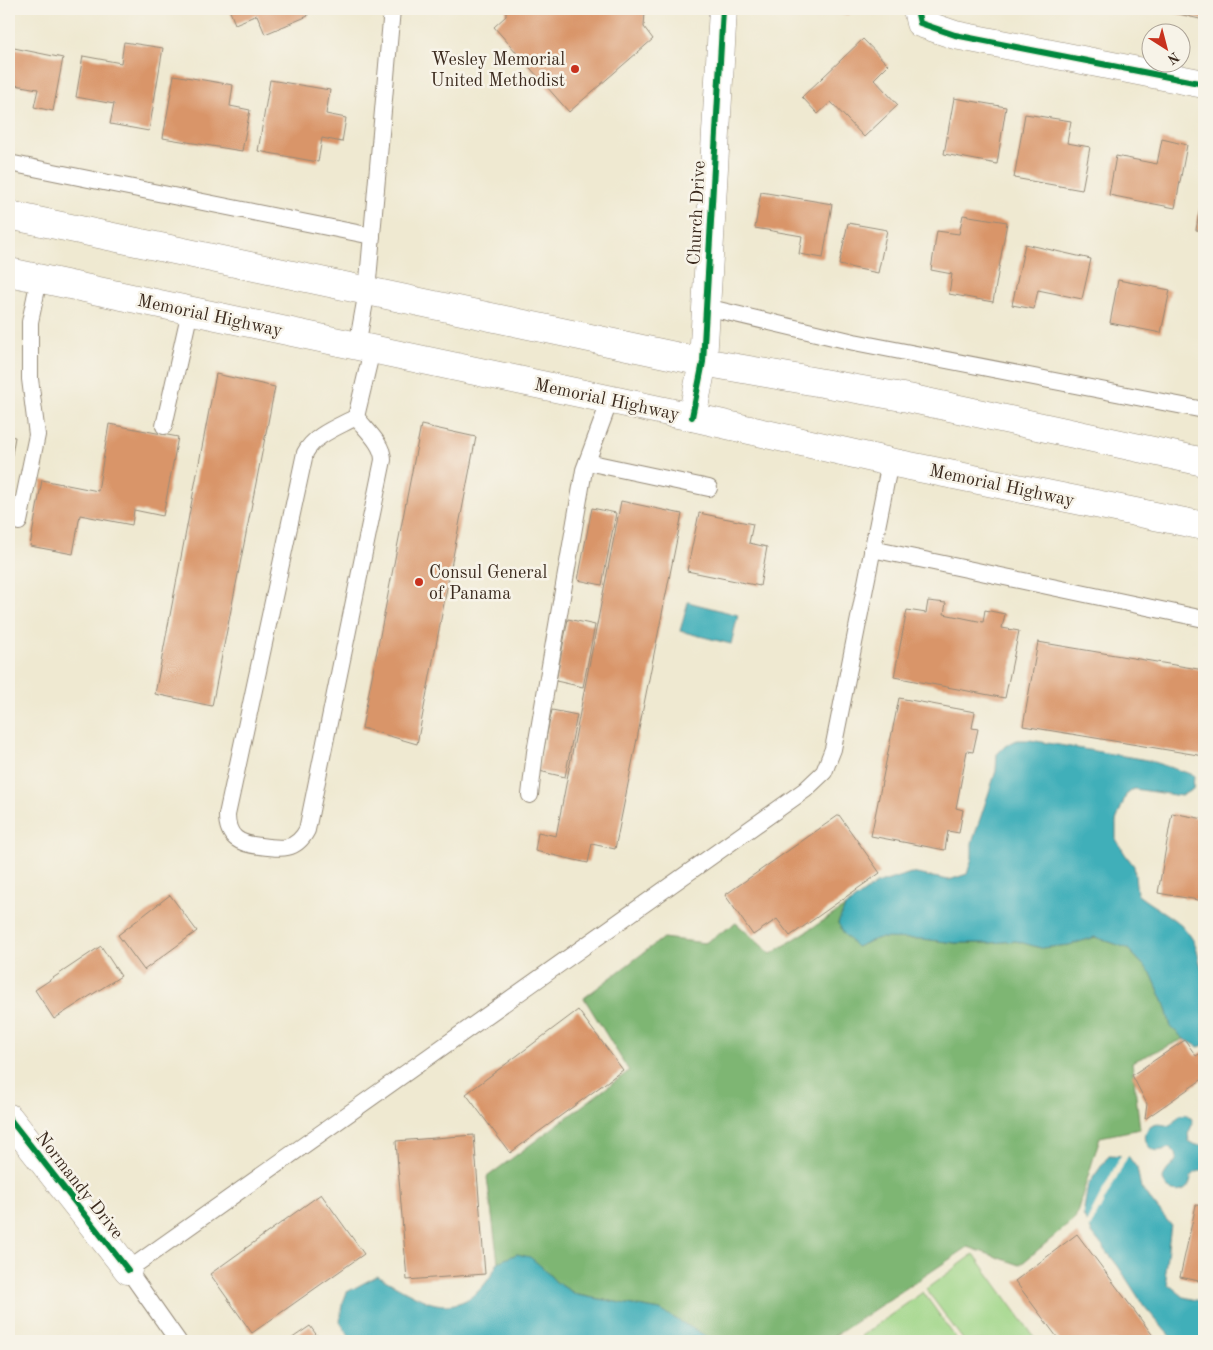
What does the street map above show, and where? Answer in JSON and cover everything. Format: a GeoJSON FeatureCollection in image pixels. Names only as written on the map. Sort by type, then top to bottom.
{"type":"FeatureCollection","features":[{"type":"Feature","properties":{"kind":"main road","name":"Church Drive"},"geometry":{"type":"LineString","coordinates":[[692,417],[703,362],[723,9]]}},
{"type":"Feature","properties":{"kind":"main road"},"geometry":{"type":"LineString","coordinates":[[917,9],[920,23],[955,36],[1204,84]]}},
{"type":"Feature","properties":{"kind":"main road"},"geometry":{"type":"LineString","coordinates":[[9,216],[703,362],[908,398],[1204,462]]}},
{"type":"Feature","properties":{"kind":"main road","name":"Memorial Highway"},"geometry":{"type":"LineString","coordinates":[[9,272],[692,417],[890,462],[1204,526]]}},
{"type":"Feature","properties":{"kind":"main road","name":"Normandy Drive"},"geometry":{"type":"LineString","coordinates":[[9,1118],[128,1270]]}},
{"type":"Feature","properties":{"kind":"lane"},"geometry":{"type":"LineString","coordinates":[[356,417],[315,439],[305,454],[227,815],[230,830],[234,836],[241,842],[249,845],[280,850],[298,842],[307,830],[383,460],[383,452],[356,417],[364,348],[367,291],[392,9]]}},
{"type":"Feature","properties":{"kind":"lane"},"geometry":{"type":"LineString","coordinates":[[9,163],[372,236]]}},
{"type":"Feature","properties":{"kind":"lane"},"geometry":{"type":"LineString","coordinates":[[19,522],[37,435],[30,379],[30,322],[39,279]]}},
{"type":"Feature","properties":{"kind":"lane"},"geometry":{"type":"LineString","coordinates":[[706,307],[854,342],[1204,410]]}},
{"type":"Feature","properties":{"kind":"lane"},"geometry":{"type":"LineString","coordinates":[[164,426],[190,310]]}},
{"type":"Feature","properties":{"kind":"lane"},"geometry":{"type":"LineString","coordinates":[[530,795],[535,752],[584,470],[610,400]]}},
{"type":"Feature","properties":{"kind":"lane"},"geometry":{"type":"LineString","coordinates":[[587,462],[709,488]]}},
{"type":"Feature","properties":{"kind":"lane"},"geometry":{"type":"LineString","coordinates":[[178,1341],[128,1270],[805,790],[824,772],[833,749],[890,462]]}},
{"type":"Feature","properties":{"kind":"lane"},"geometry":{"type":"LineString","coordinates":[[872,550],[1204,619]]}},
{"type":"Feature","properties":{"kind":"green space"},"geometry":{"type":"Polygon","coordinates":[[[845,907],[838,923],[856,947],[878,938],[923,939],[955,943],[1016,941],[1041,948],[1069,945],[1095,937],[1127,948],[1151,973],[1165,1005],[1171,1027],[1184,1039],[1132,1062],[1140,1129],[1100,1137],[1075,1219],[1020,1265],[968,1247],[827,1341],[714,1341],[660,1310],[577,1295],[556,1282],[542,1267],[517,1254],[498,1262],[487,1177],[629,1071],[584,998],[663,938],[705,943],[736,923],[771,954],[845,907]]]}},
{"type":"Feature","properties":{"kind":"green space"},"geometry":{"type":"Polygon","coordinates":[[[974,1254],[1035,1338],[1030,1341],[964,1341],[926,1289],[974,1254]]]}},
{"type":"Feature","properties":{"kind":"green space"},"geometry":{"type":"Polygon","coordinates":[[[923,1292],[958,1341],[865,1341],[861,1336],[923,1292]]]}},
{"type":"Feature","properties":{"kind":"water"},"geometry":{"type":"Polygon","coordinates":[[[688,602],[738,615],[731,644],[680,631],[688,602]]]}},
{"type":"Feature","properties":{"kind":"water"},"geometry":{"type":"Polygon","coordinates":[[[1017,740],[1030,740],[1147,760],[1194,775],[1193,789],[1181,796],[1134,789],[1126,795],[1116,821],[1116,839],[1134,866],[1137,894],[1184,928],[1195,944],[1204,974],[1204,1045],[1199,1047],[1184,1039],[1171,1027],[1165,1005],[1151,973],[1127,948],[1095,937],[1069,945],[1041,948],[1016,941],[955,943],[923,939],[878,938],[856,947],[844,934],[838,923],[845,907],[876,884],[911,873],[949,880],[967,874],[972,858],[972,843],[996,771],[997,754],[1005,746],[1017,740]]]}},
{"type":"Feature","properties":{"kind":"water"},"geometry":{"type":"Polygon","coordinates":[[[1186,1114],[1193,1123],[1188,1134],[1189,1141],[1196,1145],[1204,1145],[1204,1171],[1195,1173],[1191,1177],[1188,1186],[1184,1190],[1177,1192],[1167,1188],[1163,1180],[1167,1170],[1176,1160],[1175,1152],[1170,1148],[1160,1151],[1154,1150],[1150,1148],[1145,1138],[1150,1127],[1158,1124],[1170,1126],[1180,1115],[1186,1114]]]}},
{"type":"Feature","properties":{"kind":"water"},"geometry":{"type":"Polygon","coordinates":[[[1109,1155],[1128,1156],[1137,1168],[1141,1188],[1171,1225],[1165,1271],[1168,1284],[1184,1297],[1204,1302],[1204,1341],[1174,1341],[1144,1306],[1118,1266],[1092,1233],[1083,1215],[1088,1185],[1109,1155]]]}},
{"type":"Feature","properties":{"kind":"water"},"geometry":{"type":"Polygon","coordinates":[[[517,1254],[530,1257],[556,1282],[577,1295],[660,1310],[715,1341],[352,1341],[340,1322],[342,1305],[347,1292],[377,1276],[430,1303],[447,1305],[466,1300],[474,1295],[488,1280],[498,1262],[517,1254]]]}},
{"type":"Feature","properties":{"kind":"pier"},"geometry":{"type":"Polygon","coordinates":[[[1122,1153],[1129,1154],[1088,1232],[1085,1225],[1122,1153]]]}},
{"type":"Feature","properties":{"kind":"building"},"geometry":{"type":"Polygon","coordinates":[[[229,9],[305,9],[308,16],[265,34],[257,15],[235,24],[229,9]]]}},
{"type":"Feature","properties":{"kind":"building","name":"Wesley Memorial United Methodist"},"geometry":{"type":"Polygon","coordinates":[[[506,9],[666,9],[666,13],[645,11],[644,27],[653,39],[569,112],[494,27],[506,16],[506,9]]]}},
{"type":"Feature","properties":{"kind":"building"},"geometry":{"type":"Polygon","coordinates":[[[801,9],[850,9],[849,15],[801,9]]]}},
{"type":"Feature","properties":{"kind":"building"},"geometry":{"type":"Polygon","coordinates":[[[1171,9],[1204,9],[1204,20],[1170,12],[1171,9]]]}},
{"type":"Feature","properties":{"kind":"building"},"geometry":{"type":"Polygon","coordinates":[[[863,39],[888,65],[874,79],[898,105],[864,137],[831,102],[818,114],[802,97],[863,39]]]}},
{"type":"Feature","properties":{"kind":"building"},"geometry":{"type":"Polygon","coordinates":[[[124,42],[163,48],[149,131],[110,124],[114,104],[76,97],[83,56],[121,63],[124,42]]]}},
{"type":"Feature","properties":{"kind":"building"},"geometry":{"type":"Polygon","coordinates":[[[9,47],[63,58],[53,111],[34,107],[38,89],[9,84],[9,47]]]}},
{"type":"Feature","properties":{"kind":"building"},"geometry":{"type":"Polygon","coordinates":[[[174,75],[233,85],[230,106],[250,110],[242,151],[163,138],[174,75]]]}},
{"type":"Feature","properties":{"kind":"building"},"geometry":{"type":"Polygon","coordinates":[[[270,80],[330,90],[326,114],[346,118],[342,142],[322,138],[318,162],[258,151],[270,80]]]}},
{"type":"Feature","properties":{"kind":"building"},"geometry":{"type":"Polygon","coordinates":[[[954,98],[1006,107],[997,164],[944,154],[954,98]]]}},
{"type":"Feature","properties":{"kind":"building"},"geometry":{"type":"Polygon","coordinates":[[[1025,114],[1071,121],[1067,143],[1090,147],[1082,190],[1014,178],[1025,114]]]}},
{"type":"Feature","properties":{"kind":"building"},"geometry":{"type":"Polygon","coordinates":[[[1162,139],[1187,145],[1175,208],[1109,195],[1116,156],[1157,164],[1162,139]]]}},
{"type":"Feature","properties":{"kind":"building"},"geometry":{"type":"Polygon","coordinates":[[[1204,189],[1204,231],[1196,230],[1204,189]]]}},
{"type":"Feature","properties":{"kind":"building"},"geometry":{"type":"Polygon","coordinates":[[[761,192],[832,204],[823,258],[799,254],[802,236],[755,228],[761,192]]]}},
{"type":"Feature","properties":{"kind":"building"},"geometry":{"type":"Polygon","coordinates":[[[963,215],[1007,222],[993,302],[949,294],[952,274],[931,270],[937,231],[959,234],[963,215]]]}},
{"type":"Feature","properties":{"kind":"building"},"geometry":{"type":"Polygon","coordinates":[[[848,223],[887,230],[878,273],[839,265],[848,223]]]}},
{"type":"Feature","properties":{"kind":"building"},"geometry":{"type":"Polygon","coordinates":[[[1025,244],[1091,259],[1082,299],[1038,290],[1034,309],[1012,305],[1025,244]]]}},
{"type":"Feature","properties":{"kind":"building"},"geometry":{"type":"Polygon","coordinates":[[[1118,280],[1170,290],[1161,333],[1110,323],[1118,280]]]}},
{"type":"Feature","properties":{"kind":"building"},"geometry":{"type":"Polygon","coordinates":[[[216,374],[275,387],[212,706],[155,694],[216,374]]]}},
{"type":"Feature","properties":{"kind":"building"},"geometry":{"type":"Polygon","coordinates":[[[109,424],[178,437],[163,516],[134,510],[132,525],[80,515],[73,554],[30,546],[42,480],[98,491],[109,424]]]}},
{"type":"Feature","properties":{"kind":"building","name":"Consul General of Panama"},"geometry":{"type":"Polygon","coordinates":[[[421,425],[476,437],[417,744],[362,728],[421,425]]]}},
{"type":"Feature","properties":{"kind":"building"},"geometry":{"type":"Polygon","coordinates":[[[9,436],[15,437],[10,466],[9,466],[9,436]]]}},
{"type":"Feature","properties":{"kind":"building"},"geometry":{"type":"Polygon","coordinates":[[[621,501],[682,514],[615,849],[592,844],[588,863],[535,851],[538,832],[556,836],[621,501]]]}},
{"type":"Feature","properties":{"kind":"building"},"geometry":{"type":"Polygon","coordinates":[[[592,508],[616,513],[602,585],[578,580],[592,508]]]}},
{"type":"Feature","properties":{"kind":"building"},"geometry":{"type":"Polygon","coordinates":[[[699,513],[753,524],[749,543],[767,547],[760,586],[687,571],[699,513]]]}},
{"type":"Feature","properties":{"kind":"building"},"geometry":{"type":"Polygon","coordinates":[[[928,601],[946,603],[944,614],[983,622],[985,610],[1005,614],[1002,628],[1019,631],[1005,698],[894,677],[907,610],[926,613],[928,601]]]}},
{"type":"Feature","properties":{"kind":"building"},"geometry":{"type":"Polygon","coordinates":[[[568,619],[595,625],[583,687],[556,681],[568,619]]]}},
{"type":"Feature","properties":{"kind":"building"},"geometry":{"type":"Polygon","coordinates":[[[1038,642],[1204,670],[1204,756],[1023,726],[1038,642]]]}},
{"type":"Feature","properties":{"kind":"building"},"geometry":{"type":"Polygon","coordinates":[[[899,698],[975,712],[972,728],[978,729],[973,752],[967,751],[956,808],[963,810],[959,833],[948,831],[945,850],[871,836],[899,698]]]}},
{"type":"Feature","properties":{"kind":"building"},"geometry":{"type":"Polygon","coordinates":[[[552,710],[577,715],[565,777],[539,771],[552,710]]]}},
{"type":"Feature","properties":{"kind":"building"},"geometry":{"type":"Polygon","coordinates":[[[1172,813],[1204,819],[1204,901],[1158,893],[1172,813]]]}},
{"type":"Feature","properties":{"kind":"building"},"geometry":{"type":"Polygon","coordinates":[[[839,815],[880,873],[790,936],[777,919],[753,935],[725,895],[839,815]]]}},
{"type":"Feature","properties":{"kind":"building"},"geometry":{"type":"Polygon","coordinates":[[[170,895],[197,931],[144,970],[118,935],[170,895]]]}},
{"type":"Feature","properties":{"kind":"building"},"geometry":{"type":"Polygon","coordinates":[[[101,946],[121,976],[54,1019],[35,990],[101,946]]]}},
{"type":"Feature","properties":{"kind":"building"},"geometry":{"type":"Polygon","coordinates":[[[578,1010],[623,1070],[510,1153],[466,1094],[578,1010]]]}},
{"type":"Feature","properties":{"kind":"building"},"geometry":{"type":"Polygon","coordinates":[[[1185,1040],[1196,1056],[1204,1051],[1204,1078],[1145,1119],[1147,1104],[1132,1075],[1185,1040]]]}},
{"type":"Feature","properties":{"kind":"building"},"geometry":{"type":"Polygon","coordinates":[[[474,1135],[485,1274],[407,1280],[396,1141],[474,1135]]]}},
{"type":"Feature","properties":{"kind":"building"},"geometry":{"type":"Polygon","coordinates":[[[321,1194],[364,1254],[252,1333],[210,1274],[321,1194]]]}},
{"type":"Feature","properties":{"kind":"building"},"geometry":{"type":"Polygon","coordinates":[[[1196,1205],[1204,1206],[1204,1282],[1180,1277],[1196,1205]]]}},
{"type":"Feature","properties":{"kind":"building"},"geometry":{"type":"Polygon","coordinates":[[[1077,1234],[1157,1341],[1060,1341],[1015,1281],[1077,1234]]]}},
{"type":"Feature","properties":{"kind":"building"},"geometry":{"type":"Polygon","coordinates":[[[310,1326],[321,1341],[288,1341],[310,1326]]]}},
{"type":"Feature","properties":{"kind":"cycle path"},"geometry":{"type":"LineString","coordinates":[[692,417],[703,362],[723,9]]}},
{"type":"Feature","properties":{"kind":"cycle path"},"geometry":{"type":"LineString","coordinates":[[917,9],[920,23],[955,35],[1204,84]]}},
{"type":"Feature","properties":{"kind":"cycle path"},"geometry":{"type":"LineString","coordinates":[[9,1118],[128,1270]]}},
{"type":"Feature","properties":{"kind":"place","name":"Wesley Memorial United Methodist"},"geometry":{"type":"Point","coordinates":[575,69]}},
{"type":"Feature","properties":{"kind":"place","name":"Consul General of Panama"},"geometry":{"type":"Point","coordinates":[419,582]}}]}
